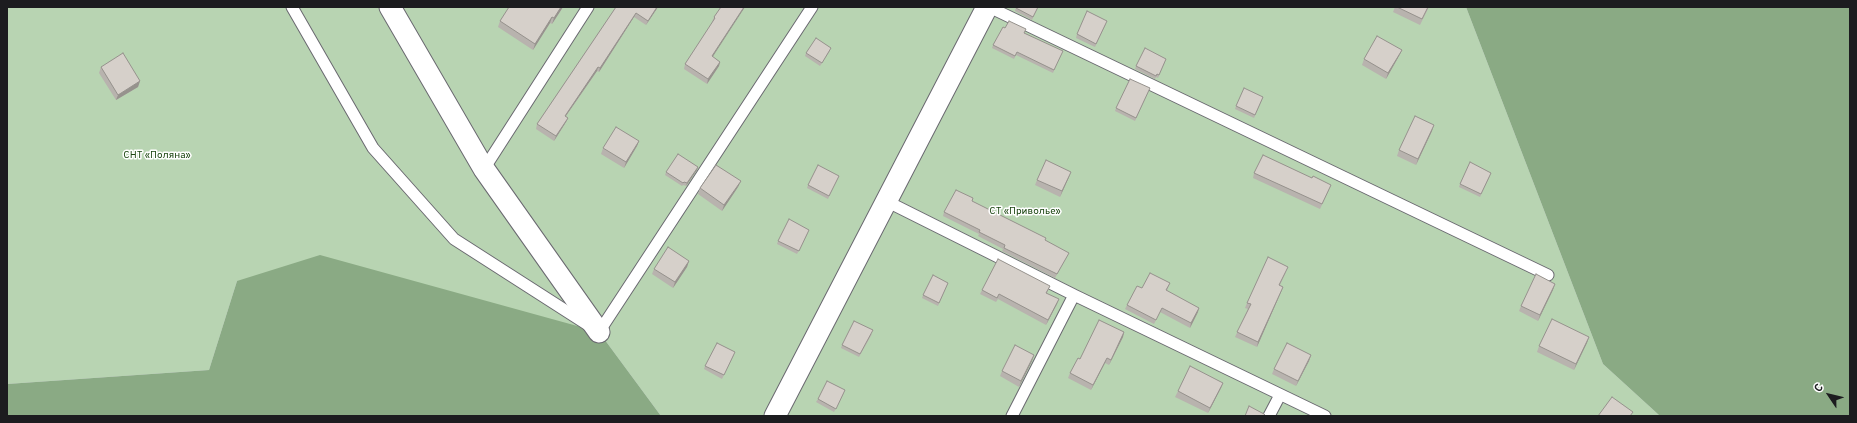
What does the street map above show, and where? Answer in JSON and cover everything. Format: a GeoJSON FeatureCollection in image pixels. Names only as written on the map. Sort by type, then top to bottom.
{"type":"FeatureCollection","features":[{"type":"Feature","properties":{"kind":"street"},"geometry":{"type":"LineString","coordinates":[[390,7],[484,169],[599,332]]}},
{"type":"Feature","properties":{"kind":"street"},"geometry":{"type":"LineString","coordinates":[[775,416],[988,7]]}},
{"type":"Feature","properties":{"kind":"lane"},"geometry":{"type":"LineString","coordinates":[[292,7],[373,148],[454,239],[599,332],[812,7]]}},
{"type":"Feature","properties":{"kind":"lane"},"geometry":{"type":"LineString","coordinates":[[484,169],[588,7]]}},
{"type":"Feature","properties":{"kind":"lane"},"geometry":{"type":"LineString","coordinates":[[988,7],[1548,275]]}},
{"type":"Feature","properties":{"kind":"lane"},"geometry":{"type":"LineString","coordinates":[[886,201],[1074,295],[1325,416]]}},
{"type":"Feature","properties":{"kind":"lane"},"geometry":{"type":"LineString","coordinates":[[1012,416],[1074,295]]}},
{"type":"Feature","properties":{"kind":"lane"},"geometry":{"type":"LineString","coordinates":[[1269,416],[1280,394]]}},
{"type":"Feature","properties":{"kind":"green space","name":"СТ «Приволье»"},"geometry":{"type":"Polygon","coordinates":[[[7,7],[1466,7],[1603,364],[1660,416],[661,416],[599,332],[237,281],[209,370],[7,384],[7,7]]]}},
{"type":"Feature","properties":{"kind":"green space"},"geometry":{"type":"Polygon","coordinates":[[[1466,7],[1850,7],[1850,416],[1660,416],[1603,364],[1466,7]]]}},
{"type":"Feature","properties":{"kind":"green space"},"geometry":{"type":"Polygon","coordinates":[[[320,255],[599,332],[661,416],[7,416],[7,384],[209,370],[237,281],[320,255]]]}},
{"type":"Feature","properties":{"kind":"building"},"geometry":{"type":"Polygon","coordinates":[[[509,7],[561,7],[554,18],[552,17],[535,44],[500,21],[509,7]]]}},
{"type":"Feature","properties":{"kind":"building"},"geometry":{"type":"Polygon","coordinates":[[[616,7],[657,7],[648,21],[636,13],[600,68],[598,67],[565,116],[568,118],[556,136],[537,124],[616,7]]]}},
{"type":"Feature","properties":{"kind":"building"},"geometry":{"type":"Polygon","coordinates":[[[721,7],[744,7],[712,56],[720,62],[708,79],[685,64],[721,7]]]}},
{"type":"Feature","properties":{"kind":"building"},"geometry":{"type":"Polygon","coordinates":[[[1016,7],[1038,7],[1033,17],[1016,7]]]}},
{"type":"Feature","properties":{"kind":"building"},"geometry":{"type":"Polygon","coordinates":[[[1397,7],[1428,7],[1422,19],[1397,7]]]}},
{"type":"Feature","properties":{"kind":"building"},"geometry":{"type":"Polygon","coordinates":[[[1087,11],[1107,21],[1096,44],[1077,34],[1087,11]]]}},
{"type":"Feature","properties":{"kind":"building"},"geometry":{"type":"Polygon","coordinates":[[[1009,21],[1026,29],[1024,33],[1063,51],[1054,70],[1017,52],[1015,56],[993,45],[1003,27],[1005,28],[1009,21]]]}},
{"type":"Feature","properties":{"kind":"building"},"geometry":{"type":"Polygon","coordinates":[[[1377,36],[1402,50],[1388,73],[1364,59],[1377,36]]]}},
{"type":"Feature","properties":{"kind":"building"},"geometry":{"type":"Polygon","coordinates":[[[816,38],[831,48],[822,63],[806,53],[816,38]]]}},
{"type":"Feature","properties":{"kind":"building"},"geometry":{"type":"Polygon","coordinates":[[[1145,48],[1166,59],[1159,75],[1157,74],[1156,76],[1136,66],[1145,48]]]}},
{"type":"Feature","properties":{"kind":"building"},"geometry":{"type":"Polygon","coordinates":[[[123,53],[140,81],[118,95],[101,67],[123,53]]]}},
{"type":"Feature","properties":{"kind":"building"},"geometry":{"type":"Polygon","coordinates":[[[1130,79],[1150,88],[1136,118],[1116,108],[1130,79]]]}},
{"type":"Feature","properties":{"kind":"building"},"geometry":{"type":"Polygon","coordinates":[[[1244,88],[1263,97],[1255,115],[1236,106],[1244,88]]]}},
{"type":"Feature","properties":{"kind":"building"},"geometry":{"type":"Polygon","coordinates":[[[1415,116],[1434,125],[1418,159],[1399,150],[1415,116]]]}},
{"type":"Feature","properties":{"kind":"building"},"geometry":{"type":"Polygon","coordinates":[[[616,127],[639,141],[626,162],[603,148],[616,127]]]}},
{"type":"Feature","properties":{"kind":"building"},"geometry":{"type":"Polygon","coordinates":[[[678,154],[698,167],[687,183],[683,183],[666,172],[678,154]]]}},
{"type":"Feature","properties":{"kind":"building"},"geometry":{"type":"Polygon","coordinates":[[[1263,155],[1312,178],[1313,176],[1331,185],[1322,204],[1254,173],[1263,155]]]}},
{"type":"Feature","properties":{"kind":"building"},"geometry":{"type":"Polygon","coordinates":[[[1046,160],[1071,172],[1062,191],[1037,180],[1046,160]]]}},
{"type":"Feature","properties":{"kind":"building"},"geometry":{"type":"Polygon","coordinates":[[[1470,162],[1491,173],[1481,194],[1460,184],[1470,162]]]}},
{"type":"Feature","properties":{"kind":"building"},"geometry":{"type":"Polygon","coordinates":[[[716,165],[741,181],[724,205],[700,188],[716,165]]]}},
{"type":"Feature","properties":{"kind":"building"},"geometry":{"type":"Polygon","coordinates":[[[818,165],[839,176],[829,196],[808,185],[818,165]]]}},
{"type":"Feature","properties":{"kind":"building"},"geometry":{"type":"Polygon","coordinates":[[[956,190],[973,198],[972,201],[1046,238],[1045,240],[1069,253],[1057,274],[1004,248],[1005,245],[979,232],[980,230],[944,212],[956,190]]]}},
{"type":"Feature","properties":{"kind":"building"},"geometry":{"type":"Polygon","coordinates":[[[789,219],[809,230],[799,251],[778,241],[789,219]]]}},
{"type":"Feature","properties":{"kind":"building"},"geometry":{"type":"Polygon","coordinates":[[[668,247],[689,261],[675,282],[654,269],[668,247]]]}},
{"type":"Feature","properties":{"kind":"building"},"geometry":{"type":"Polygon","coordinates":[[[1268,257],[1288,267],[1279,285],[1283,287],[1258,342],[1237,332],[1251,304],[1247,303],[1268,257]]]}},
{"type":"Feature","properties":{"kind":"building"},"geometry":{"type":"Polygon","coordinates":[[[998,259],[1050,286],[1046,293],[1059,299],[1048,320],[999,294],[997,298],[982,290],[998,259]]]}},
{"type":"Feature","properties":{"kind":"building"},"geometry":{"type":"Polygon","coordinates":[[[1150,273],[1170,283],[1166,290],[1199,308],[1191,323],[1162,308],[1156,320],[1127,305],[1137,286],[1142,288],[1150,273]]]}},
{"type":"Feature","properties":{"kind":"building"},"geometry":{"type":"Polygon","coordinates":[[[1536,274],[1555,284],[1540,315],[1521,306],[1536,274]]]}},
{"type":"Feature","properties":{"kind":"building"},"geometry":{"type":"Polygon","coordinates":[[[933,275],[948,283],[939,303],[923,295],[933,275]]]}},
{"type":"Feature","properties":{"kind":"building"},"geometry":{"type":"Polygon","coordinates":[[[1552,319],[1589,337],[1576,364],[1539,346],[1552,319]]]}},
{"type":"Feature","properties":{"kind":"building"},"geometry":{"type":"Polygon","coordinates":[[[1099,320],[1124,332],[1111,360],[1107,358],[1093,385],[1070,373],[1078,358],[1080,359],[1099,320]]]}},
{"type":"Feature","properties":{"kind":"building"},"geometry":{"type":"Polygon","coordinates":[[[854,321],[873,330],[860,354],[842,345],[854,321]]]}},
{"type":"Feature","properties":{"kind":"building"},"geometry":{"type":"Polygon","coordinates":[[[717,343],[735,352],[724,375],[705,366],[717,343]]]}},
{"type":"Feature","properties":{"kind":"building"},"geometry":{"type":"Polygon","coordinates":[[[1287,343],[1311,355],[1298,381],[1274,369],[1287,343]]]}},
{"type":"Feature","properties":{"kind":"building"},"geometry":{"type":"Polygon","coordinates":[[[1015,345],[1034,355],[1021,381],[1002,371],[1015,345]]]}},
{"type":"Feature","properties":{"kind":"building"},"geometry":{"type":"Polygon","coordinates":[[[1190,366],[1223,383],[1210,408],[1178,391],[1190,366]]]}},
{"type":"Feature","properties":{"kind":"building"},"geometry":{"type":"Polygon","coordinates":[[[827,381],[845,390],[836,409],[818,399],[827,381]]]}},
{"type":"Feature","properties":{"kind":"building"},"geometry":{"type":"Polygon","coordinates":[[[1612,397],[1633,412],[1630,416],[1598,416],[1612,397]]]}},
{"type":"Feature","properties":{"kind":"building"},"geometry":{"type":"Polygon","coordinates":[[[1249,406],[1264,414],[1266,416],[1245,416],[1249,406]]]}},
{"type":"Feature","properties":{"kind":"park label","name":"СНТ «Поляна»"},"geometry":{"type":"Point","coordinates":[157,156]}}]}
